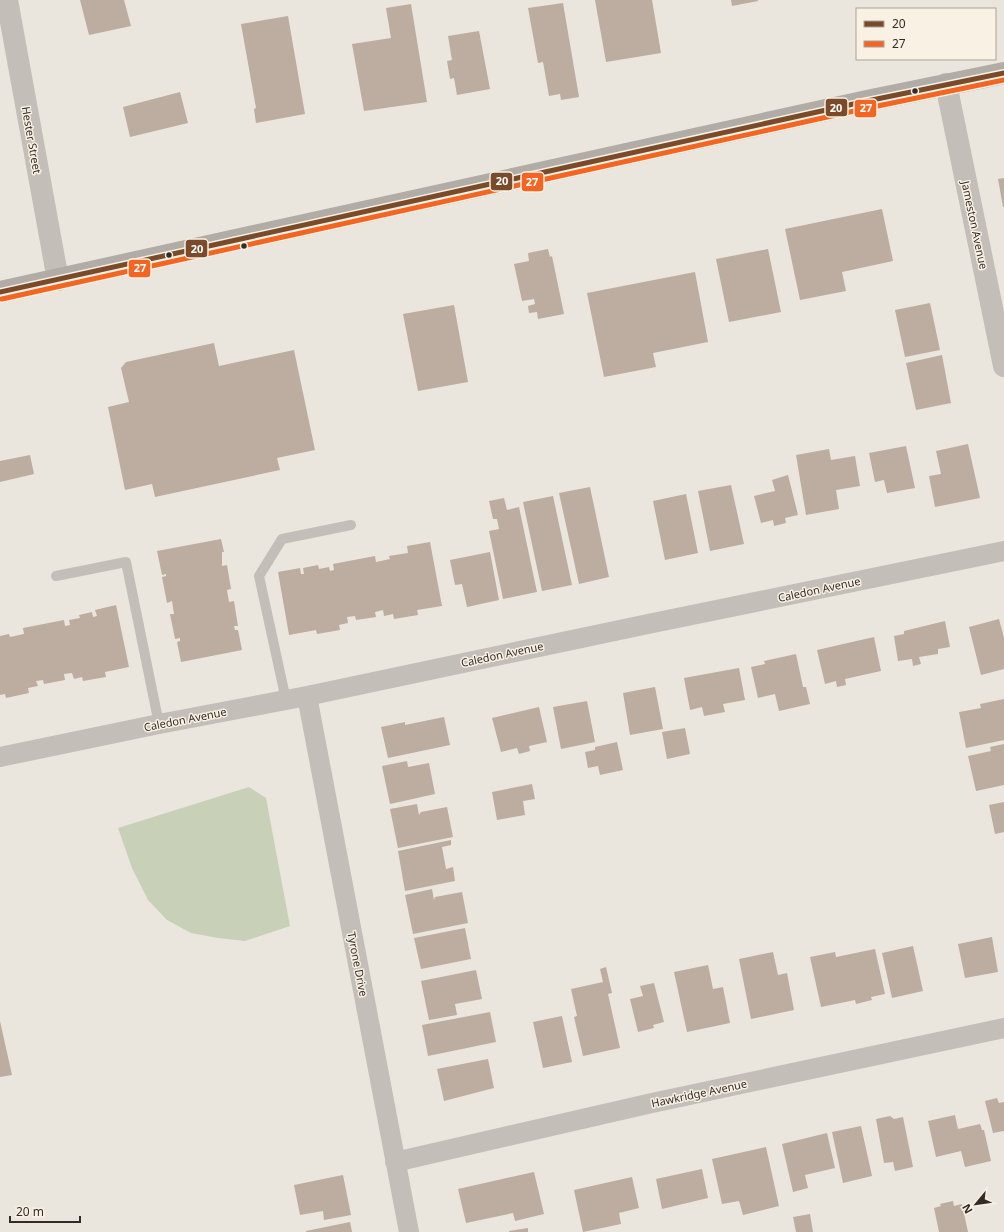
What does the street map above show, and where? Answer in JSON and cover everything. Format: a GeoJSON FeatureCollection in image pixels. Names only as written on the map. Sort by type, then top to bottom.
{"type":"FeatureCollection","features":[{"type":"Feature","properties":{"kind":"main road"},"geometry":{"type":"LineString","coordinates":[[0,292],[946,84],[1004,73]]}},
{"type":"Feature","properties":{"kind":"street","name":"Hester Street"},"geometry":{"type":"LineString","coordinates":[[7,0],[58,280]]}},
{"type":"Feature","properties":{"kind":"street","name":"Jameston Avenue"},"geometry":{"type":"LineString","coordinates":[[946,84],[1004,366]]}},
{"type":"Feature","properties":{"kind":"street","name":"Caledon Avenue"},"geometry":{"type":"LineString","coordinates":[[0,757],[159,724],[307,696],[1004,551]]}},
{"type":"Feature","properties":{"kind":"street","name":"Tyrone Drive"},"geometry":{"type":"LineString","coordinates":[[307,696],[409,1232]]}},
{"type":"Feature","properties":{"kind":"street","name":"Hawkridge Avenue"},"geometry":{"type":"LineString","coordinates":[[395,1162],[652,1103],[1004,1028]]}},
{"type":"Feature","properties":{"kind":"lane"},"geometry":{"type":"LineString","coordinates":[[286,700],[258,576],[282,540],[351,525]]}},
{"type":"Feature","properties":{"kind":"lane"},"geometry":{"type":"LineString","coordinates":[[56,576],[126,562],[159,724]]}},
{"type":"Feature","properties":{"kind":"green space"},"geometry":{"type":"Polygon","coordinates":[[[249,787],[266,798],[290,926],[245,941],[191,933],[167,920],[148,900],[132,868],[118,828],[249,787]]]}},
{"type":"Feature","properties":{"kind":"building"},"geometry":{"type":"Polygon","coordinates":[[[80,0],[124,0],[131,26],[89,35],[80,0]]]}},
{"type":"Feature","properties":{"kind":"building"},"geometry":{"type":"Polygon","coordinates":[[[595,0],[652,0],[661,53],[606,62],[595,0]]]}},
{"type":"Feature","properties":{"kind":"building"},"geometry":{"type":"Polygon","coordinates":[[[731,0],[758,0],[758,1],[732,6],[731,0]]]}},
{"type":"Feature","properties":{"kind":"building"},"geometry":{"type":"Polygon","coordinates":[[[563,3],[579,97],[561,100],[560,94],[549,96],[543,62],[538,63],[528,8],[563,3]]]}},
{"type":"Feature","properties":{"kind":"building"},"geometry":{"type":"Polygon","coordinates":[[[411,4],[427,102],[364,111],[352,44],[391,38],[386,8],[411,4]]]}},
{"type":"Feature","properties":{"kind":"building"},"geometry":{"type":"Polygon","coordinates":[[[288,16],[305,114],[256,123],[254,109],[256,108],[241,24],[288,16]]]}},
{"type":"Feature","properties":{"kind":"building"},"geometry":{"type":"Polygon","coordinates":[[[479,31],[490,89],[457,95],[454,78],[450,79],[447,61],[452,60],[448,36],[479,31]]]}},
{"type":"Feature","properties":{"kind":"building"},"geometry":{"type":"Polygon","coordinates":[[[180,92],[188,123],[130,137],[123,107],[180,92]]]}},
{"type":"Feature","properties":{"kind":"building"},"geometry":{"type":"Polygon","coordinates":[[[1004,178],[1004,207],[1003,207],[998,179],[1004,178]]]}},
{"type":"Feature","properties":{"kind":"building"},"geometry":{"type":"Polygon","coordinates":[[[882,209],[893,261],[842,272],[846,291],[800,300],[785,229],[882,209]]]}},
{"type":"Feature","properties":{"kind":"building"},"geometry":{"type":"Polygon","coordinates":[[[548,249],[550,257],[552,256],[564,314],[538,319],[537,312],[529,313],[528,306],[535,304],[534,299],[522,301],[514,264],[529,261],[528,253],[548,249]]]}},
{"type":"Feature","properties":{"kind":"building"},"geometry":{"type":"Polygon","coordinates":[[[768,249],[781,312],[729,322],[716,259],[768,249]]]}},
{"type":"Feature","properties":{"kind":"building"},"geometry":{"type":"Polygon","coordinates":[[[695,272],[708,342],[653,353],[656,367],[604,377],[587,293],[695,272]]]}},
{"type":"Feature","properties":{"kind":"building"},"geometry":{"type":"Polygon","coordinates":[[[930,303],[940,350],[905,357],[895,310],[930,303]]]}},
{"type":"Feature","properties":{"kind":"building"},"geometry":{"type":"Polygon","coordinates":[[[454,305],[468,382],[418,391],[403,314],[454,305]]]}},
{"type":"Feature","properties":{"kind":"building"},"geometry":{"type":"Polygon","coordinates":[[[214,343],[219,366],[294,350],[315,450],[277,458],[280,470],[155,497],[152,484],[125,490],[108,407],[129,402],[121,368],[126,362],[214,343]]]}},
{"type":"Feature","properties":{"kind":"building"},"geometry":{"type":"Polygon","coordinates":[[[942,355],[951,403],[916,410],[906,363],[942,355]]]}},
{"type":"Feature","properties":{"kind":"building"},"geometry":{"type":"Polygon","coordinates":[[[968,444],[980,498],[935,507],[929,476],[941,474],[936,451],[968,444]]]}},
{"type":"Feature","properties":{"kind":"building"},"geometry":{"type":"Polygon","coordinates":[[[906,446],[915,488],[887,493],[884,480],[875,482],[869,453],[906,446]]]}},
{"type":"Feature","properties":{"kind":"building"},"geometry":{"type":"Polygon","coordinates":[[[829,449],[831,460],[855,456],[860,486],[836,490],[839,509],[806,515],[796,455],[829,449]]]}},
{"type":"Feature","properties":{"kind":"building"},"geometry":{"type":"Polygon","coordinates":[[[30,455],[34,474],[0,482],[0,461],[30,455]]]}},
{"type":"Feature","properties":{"kind":"building"},"geometry":{"type":"Polygon","coordinates":[[[788,475],[798,515],[785,518],[786,523],[774,526],[773,520],[761,523],[754,496],[775,491],[772,480],[788,475]]]}},
{"type":"Feature","properties":{"kind":"building"},"geometry":{"type":"Polygon","coordinates":[[[731,485],[744,544],[710,551],[698,491],[731,485]]]}},
{"type":"Feature","properties":{"kind":"building"},"geometry":{"type":"Polygon","coordinates":[[[590,487],[609,577],[579,584],[559,493],[590,487]]]}},
{"type":"Feature","properties":{"kind":"building"},"geometry":{"type":"Polygon","coordinates":[[[686,494],[698,553],[665,560],[653,501],[686,494]]]}},
{"type":"Feature","properties":{"kind":"building"},"geometry":{"type":"Polygon","coordinates":[[[553,496],[572,585],[542,591],[523,502],[553,496]]]}},
{"type":"Feature","properties":{"kind":"building"},"geometry":{"type":"Polygon","coordinates":[[[504,498],[507,510],[519,507],[537,592],[503,599],[489,531],[499,529],[497,519],[493,519],[489,501],[504,498]]]}},
{"type":"Feature","properties":{"kind":"building"},"geometry":{"type":"Polygon","coordinates":[[[221,539],[224,552],[222,552],[222,566],[227,565],[231,589],[227,590],[229,602],[234,601],[238,626],[234,626],[235,630],[238,630],[242,650],[181,662],[177,642],[180,641],[180,638],[175,639],[170,614],[174,614],[172,601],[167,603],[162,577],[166,576],[166,574],[162,575],[157,551],[221,539]]]}},
{"type":"Feature","properties":{"kind":"building"},"geometry":{"type":"Polygon","coordinates":[[[430,542],[442,606],[417,610],[418,615],[394,619],[393,614],[384,616],[383,610],[375,612],[376,617],[356,620],[355,616],[347,617],[348,623],[339,625],[340,630],[317,634],[316,630],[289,635],[278,572],[300,568],[301,574],[304,574],[303,568],[318,565],[319,569],[329,567],[330,571],[334,570],[333,564],[375,556],[376,562],[390,559],[389,556],[408,553],[407,546],[430,542]]]}},
{"type":"Feature","properties":{"kind":"building"},"geometry":{"type":"Polygon","coordinates":[[[490,552],[499,600],[467,607],[462,584],[455,585],[450,560],[490,552]]]}},
{"type":"Feature","properties":{"kind":"building"},"geometry":{"type":"Polygon","coordinates":[[[116,605],[129,667],[105,672],[106,677],[83,681],[82,677],[74,679],[72,673],[64,674],[65,680],[44,684],[43,680],[36,681],[38,686],[28,688],[29,693],[6,698],[5,694],[0,695],[0,636],[9,634],[10,637],[24,634],[23,628],[64,620],[65,626],[70,625],[69,620],[80,618],[79,615],[92,612],[93,617],[97,616],[95,610],[116,605]]]}},
{"type":"Feature","properties":{"kind":"building"},"geometry":{"type":"Polygon","coordinates":[[[999,619],[1004,638],[1004,669],[981,675],[969,627],[999,619]]]}},
{"type":"Feature","properties":{"kind":"building"},"geometry":{"type":"Polygon","coordinates":[[[945,621],[950,647],[938,649],[938,654],[919,657],[921,664],[913,666],[912,659],[898,661],[894,636],[904,634],[904,631],[945,621]]]}},
{"type":"Feature","properties":{"kind":"building"},"geometry":{"type":"Polygon","coordinates":[[[874,637],[881,671],[845,679],[846,685],[837,687],[836,681],[825,684],[817,650],[874,637]]]}},
{"type":"Feature","properties":{"kind":"building"},"geometry":{"type":"Polygon","coordinates":[[[796,654],[803,687],[806,687],[810,704],[779,711],[775,694],[758,698],[751,667],[765,664],[764,661],[796,654]]]}},
{"type":"Feature","properties":{"kind":"building"},"geometry":{"type":"Polygon","coordinates":[[[739,668],[745,700],[723,704],[725,712],[704,716],[702,707],[690,710],[684,678],[739,668]]]}},
{"type":"Feature","properties":{"kind":"building"},"geometry":{"type":"Polygon","coordinates":[[[655,687],[663,729],[630,735],[623,693],[655,687]]]}},
{"type":"Feature","properties":{"kind":"building"},"geometry":{"type":"Polygon","coordinates":[[[1004,699],[1004,740],[966,748],[959,712],[981,708],[980,704],[1004,699]]]}},
{"type":"Feature","properties":{"kind":"building"},"geometry":{"type":"Polygon","coordinates":[[[587,701],[595,742],[561,749],[553,707],[587,701]]]}},
{"type":"Feature","properties":{"kind":"building"},"geometry":{"type":"Polygon","coordinates":[[[539,707],[547,742],[529,746],[530,751],[519,754],[517,748],[501,752],[492,718],[539,707]]]}},
{"type":"Feature","properties":{"kind":"building"},"geometry":{"type":"Polygon","coordinates":[[[444,717],[450,745],[388,758],[381,727],[405,722],[405,725],[444,717]]]}},
{"type":"Feature","properties":{"kind":"building"},"geometry":{"type":"Polygon","coordinates":[[[685,728],[690,754],[667,759],[662,732],[685,728]]]}},
{"type":"Feature","properties":{"kind":"building"},"geometry":{"type":"Polygon","coordinates":[[[617,742],[623,770],[600,775],[598,766],[588,768],[585,752],[595,750],[595,747],[617,742]]]}},
{"type":"Feature","properties":{"kind":"building"},"geometry":{"type":"Polygon","coordinates":[[[1004,744],[1004,785],[976,791],[968,756],[991,751],[990,747],[1004,744]]]}},
{"type":"Feature","properties":{"kind":"building"},"geometry":{"type":"Polygon","coordinates":[[[407,761],[408,767],[429,763],[435,794],[390,804],[382,766],[407,761]]]}},
{"type":"Feature","properties":{"kind":"building"},"geometry":{"type":"Polygon","coordinates":[[[532,784],[535,799],[523,801],[525,815],[497,820],[492,792],[532,784]]]}},
{"type":"Feature","properties":{"kind":"building"},"geometry":{"type":"Polygon","coordinates":[[[1004,802],[1004,832],[995,834],[989,805],[1004,802]]]}},
{"type":"Feature","properties":{"kind":"building"},"geometry":{"type":"Polygon","coordinates":[[[417,804],[419,815],[421,812],[447,807],[453,837],[398,848],[390,809],[417,804]]]}},
{"type":"Feature","properties":{"kind":"building"},"geometry":{"type":"Polygon","coordinates":[[[451,840],[451,845],[442,847],[446,869],[453,867],[455,881],[405,891],[398,851],[451,840]]]}},
{"type":"Feature","properties":{"kind":"building"},"geometry":{"type":"Polygon","coordinates":[[[432,889],[434,900],[435,897],[462,892],[468,923],[413,934],[405,895],[432,889]]]}},
{"type":"Feature","properties":{"kind":"building"},"geometry":{"type":"Polygon","coordinates":[[[465,928],[471,959],[421,969],[414,938],[465,928]]]}},
{"type":"Feature","properties":{"kind":"building"},"geometry":{"type":"Polygon","coordinates":[[[992,937],[998,972],[965,978],[958,944],[992,937]]]}},
{"type":"Feature","properties":{"kind":"building"},"geometry":{"type":"Polygon","coordinates":[[[913,946],[923,991],[892,998],[882,953],[913,946]]]}},
{"type":"Feature","properties":{"kind":"building"},"geometry":{"type":"Polygon","coordinates":[[[875,949],[885,994],[871,997],[872,1000],[856,1004],[855,1000],[821,1007],[810,957],[835,952],[836,957],[875,949]]]}},
{"type":"Feature","properties":{"kind":"building"},"geometry":{"type":"Polygon","coordinates":[[[773,952],[778,975],[787,973],[794,1010],[751,1019],[739,959],[773,952]]]}},
{"type":"Feature","properties":{"kind":"building"},"geometry":{"type":"Polygon","coordinates":[[[708,965],[713,989],[723,987],[730,1023],[687,1032],[674,972],[708,965]]]}},
{"type":"Feature","properties":{"kind":"building"},"geometry":{"type":"Polygon","coordinates":[[[606,967],[612,993],[608,994],[620,1048],[583,1056],[574,1017],[577,1016],[571,989],[603,982],[600,969],[606,967]]]}},
{"type":"Feature","properties":{"kind":"building"},"geometry":{"type":"Polygon","coordinates":[[[476,970],[482,999],[455,1004],[457,1015],[429,1020],[421,981],[476,970]]]}},
{"type":"Feature","properties":{"kind":"building"},"geometry":{"type":"Polygon","coordinates":[[[654,983],[664,1022],[653,1025],[654,1028],[638,1032],[630,999],[643,996],[640,986],[654,983]]]}},
{"type":"Feature","properties":{"kind":"building"},"geometry":{"type":"Polygon","coordinates":[[[490,1012],[496,1042],[428,1056],[422,1025],[490,1012]]]}},
{"type":"Feature","properties":{"kind":"building"},"geometry":{"type":"Polygon","coordinates":[[[562,1016],[572,1062],[543,1068],[533,1022],[562,1016]]]}},
{"type":"Feature","properties":{"kind":"building"},"geometry":{"type":"Polygon","coordinates":[[[0,1021],[12,1075],[0,1077],[0,1021]]]}},
{"type":"Feature","properties":{"kind":"building"},"geometry":{"type":"Polygon","coordinates":[[[488,1059],[494,1088],[444,1101],[437,1069],[488,1059]]]}},
{"type":"Feature","properties":{"kind":"building"},"geometry":{"type":"Polygon","coordinates":[[[997,1098],[999,1103],[1004,1102],[1004,1131],[993,1133],[985,1101],[997,1098]]]}},
{"type":"Feature","properties":{"kind":"building"},"geometry":{"type":"Polygon","coordinates":[[[955,1115],[958,1129],[980,1124],[982,1130],[984,1130],[991,1161],[965,1167],[961,1151],[936,1157],[928,1121],[955,1115]]]}},
{"type":"Feature","properties":{"kind":"building"},"geometry":{"type":"Polygon","coordinates":[[[890,1116],[894,1119],[903,1117],[913,1167],[895,1171],[893,1162],[884,1163],[876,1119],[890,1116]]]}},
{"type":"Feature","properties":{"kind":"building"},"geometry":{"type":"Polygon","coordinates":[[[861,1126],[872,1176],[843,1183],[832,1132],[861,1126]]]}},
{"type":"Feature","properties":{"kind":"building"},"geometry":{"type":"Polygon","coordinates":[[[827,1133],[835,1168],[805,1175],[808,1188],[793,1192],[782,1144],[827,1133]]]}},
{"type":"Feature","properties":{"kind":"building"},"geometry":{"type":"Polygon","coordinates":[[[766,1147],[779,1206],[743,1215],[739,1201],[722,1204],[712,1159],[766,1147]]]}},
{"type":"Feature","properties":{"kind":"building"},"geometry":{"type":"Polygon","coordinates":[[[702,1169],[708,1198],[662,1209],[656,1179],[702,1169]]]}},
{"type":"Feature","properties":{"kind":"building"},"geometry":{"type":"Polygon","coordinates":[[[534,1172],[544,1214],[515,1221],[513,1213],[466,1223],[458,1189],[534,1172]]]}},
{"type":"Feature","properties":{"kind":"building"},"geometry":{"type":"Polygon","coordinates":[[[343,1175],[351,1215],[324,1220],[323,1211],[300,1215],[294,1185],[343,1175]]]}},
{"type":"Feature","properties":{"kind":"building"},"geometry":{"type":"Polygon","coordinates":[[[632,1177],[639,1208],[619,1213],[621,1224],[583,1232],[574,1190],[632,1177]]]}},
{"type":"Feature","properties":{"kind":"building"},"geometry":{"type":"Polygon","coordinates":[[[953,1201],[954,1206],[962,1204],[968,1232],[939,1232],[934,1208],[941,1206],[940,1204],[953,1201]]]}},
{"type":"Feature","properties":{"kind":"building"},"geometry":{"type":"Polygon","coordinates":[[[810,1214],[813,1232],[796,1232],[793,1217],[810,1214]]]}},
{"type":"Feature","properties":{"kind":"building"},"geometry":{"type":"Polygon","coordinates":[[[350,1222],[352,1232],[306,1232],[306,1231],[350,1222]]]}},
{"type":"Feature","properties":{"kind":"building"},"geometry":{"type":"Polygon","coordinates":[[[528,1228],[528,1232],[509,1232],[509,1231],[528,1228]]]}},
{"type":"Feature","properties":{"kind":"transit line","name":"20"},"geometry":{"type":"LineString","coordinates":[[0,292],[867,101],[1004,73]]}},
{"type":"Feature","properties":{"kind":"transit line","name":"27"},"geometry":{"type":"LineString","coordinates":[[2,299],[868,108],[1004,80]]}}]}
